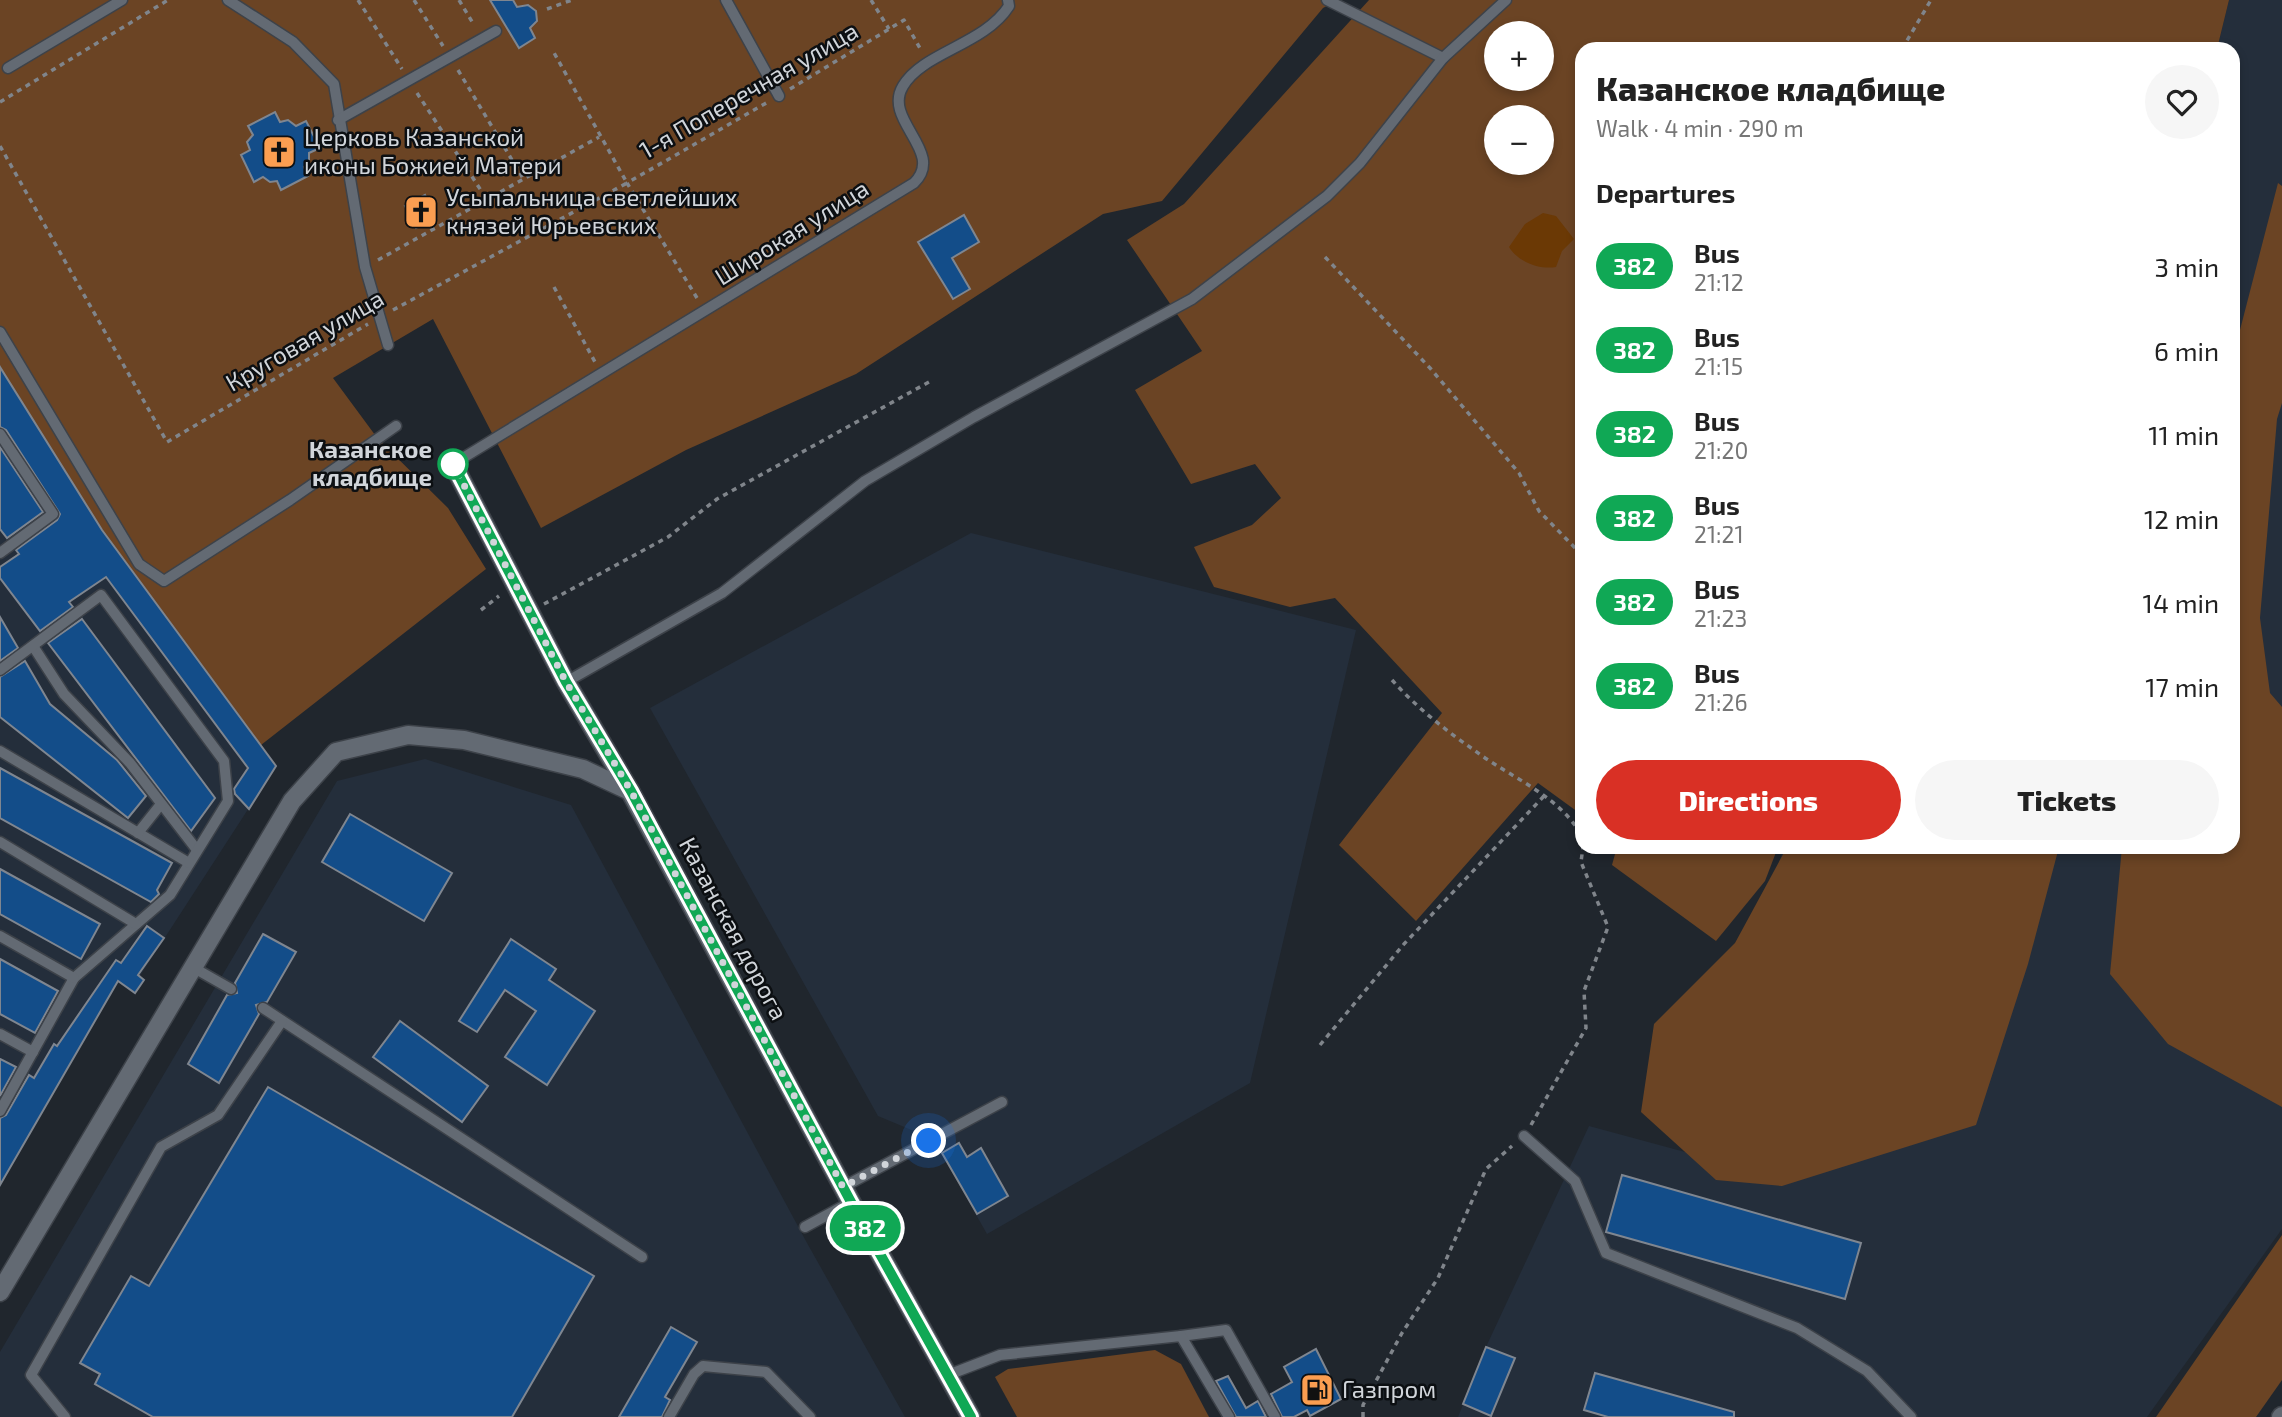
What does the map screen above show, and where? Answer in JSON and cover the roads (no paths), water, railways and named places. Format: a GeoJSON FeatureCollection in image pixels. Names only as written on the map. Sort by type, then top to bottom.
{"type":"FeatureCollection","features":[{"type":"Feature","properties":{"kind":"street","name":"Казанская дорога"},"geometry":{"type":"LineString","coordinates":[[453,464],[566,682],[631,791],[847,1195],[971,1417]]}},
{"type":"Feature","properties":{"kind":"street"},"geometry":{"type":"LineString","coordinates":[[0,1292],[292,801],[336,752],[408,734],[464,740],[583,769],[631,791]]}},
{"type":"Feature","properties":{"kind":"lane"},"geometry":{"type":"LineString","coordinates":[[8,68],[122,0]]}},
{"type":"Feature","properties":{"kind":"lane"},"geometry":{"type":"LineString","coordinates":[[228,0],[293,42],[334,84],[365,267],[388,345]]}},
{"type":"Feature","properties":{"kind":"lane"},"geometry":{"type":"LineString","coordinates":[[726,0],[779,96]]}},
{"type":"Feature","properties":{"kind":"lane","name":"Широкая улица"},"geometry":{"type":"LineString","coordinates":[[453,464],[705,312],[922,176],[923,157],[900,111],[898,98],[902,86],[915,72],[991,27],[1009,6],[1008,0]]}},
{"type":"Feature","properties":{"kind":"lane"},"geometry":{"type":"LineString","coordinates":[[1326,0],[1443,58]]}},
{"type":"Feature","properties":{"kind":"lane"},"geometry":{"type":"LineString","coordinates":[[566,682],[722,593],[865,481],[974,417],[1192,299],[1327,196],[1360,163],[1443,58],[1506,0]]}},
{"type":"Feature","properties":{"kind":"lane"},"geometry":{"type":"LineString","coordinates":[[338,120],[496,31]]}},
{"type":"Feature","properties":{"kind":"lane"},"geometry":{"type":"LineString","coordinates":[[0,332],[138,564],[164,581],[396,426]]}},
{"type":"Feature","properties":{"kind":"lane"},"geometry":{"type":"LineString","coordinates":[[0,434],[53,514],[0,553]]}},
{"type":"Feature","properties":{"kind":"lane"},"geometry":{"type":"LineString","coordinates":[[0,670],[101,595],[224,761],[228,801],[170,895],[74,978],[0,1111]]}},
{"type":"Feature","properties":{"kind":"lane"},"geometry":{"type":"LineString","coordinates":[[33,646],[64,694],[130,763],[197,850]]}},
{"type":"Feature","properties":{"kind":"lane"},"geometry":{"type":"LineString","coordinates":[[0,751],[189,863]]}},
{"type":"Feature","properties":{"kind":"lane"},"geometry":{"type":"LineString","coordinates":[[138,833],[161,804]]}},
{"type":"Feature","properties":{"kind":"lane"},"geometry":{"type":"LineString","coordinates":[[0,842],[136,924]]}},
{"type":"Feature","properties":{"kind":"lane"},"geometry":{"type":"LineString","coordinates":[[0,936],[74,978]]}},
{"type":"Feature","properties":{"kind":"lane"},"geometry":{"type":"LineString","coordinates":[[194,968],[231,989]]}},
{"type":"Feature","properties":{"kind":"lane"},"geometry":{"type":"LineString","coordinates":[[262,1008],[642,1257]]}},
{"type":"Feature","properties":{"kind":"lane"},"geometry":{"type":"LineString","coordinates":[[65,1417],[31,1375],[161,1147],[218,1115],[282,1021]]}},
{"type":"Feature","properties":{"kind":"lane"},"geometry":{"type":"LineString","coordinates":[[0,1034],[33,1052]]}},
{"type":"Feature","properties":{"kind":"lane"},"geometry":{"type":"LineString","coordinates":[[805,1227],[847,1195],[1002,1102]]}},
{"type":"Feature","properties":{"kind":"lane"},"geometry":{"type":"LineString","coordinates":[[1524,1136],[1575,1181],[1606,1253],[1797,1328],[1867,1371],[1912,1417]]}},
{"type":"Feature","properties":{"kind":"lane"},"geometry":{"type":"LineString","coordinates":[[948,1376],[1000,1355],[1226,1330],[1275,1417]]}},
{"type":"Feature","properties":{"kind":"lane"},"geometry":{"type":"LineString","coordinates":[[1181,1336],[1229,1417]]}},
{"type":"Feature","properties":{"kind":"lane"},"geometry":{"type":"LineString","coordinates":[[669,1417],[694,1374],[703,1366],[766,1372],[810,1417]]}},
{"type":"Feature","properties":{"kind":"place","name":"Церковь Казанской иконы Божией Матери"},"geometry":{"type":"Point","coordinates":[279,152]}},
{"type":"Feature","properties":{"kind":"place","name":"Усыпальница светлейших князей Юрьевских"},"geometry":{"type":"Point","coordinates":[421,212]}},
{"type":"Feature","properties":{"kind":"place","name":"Казанское кладбище"},"geometry":{"type":"Point","coordinates":[453,464]}},
{"type":"Feature","properties":{"kind":"place","name":"Газпром"},"geometry":{"type":"Point","coordinates":[1317,1390]}}]}
